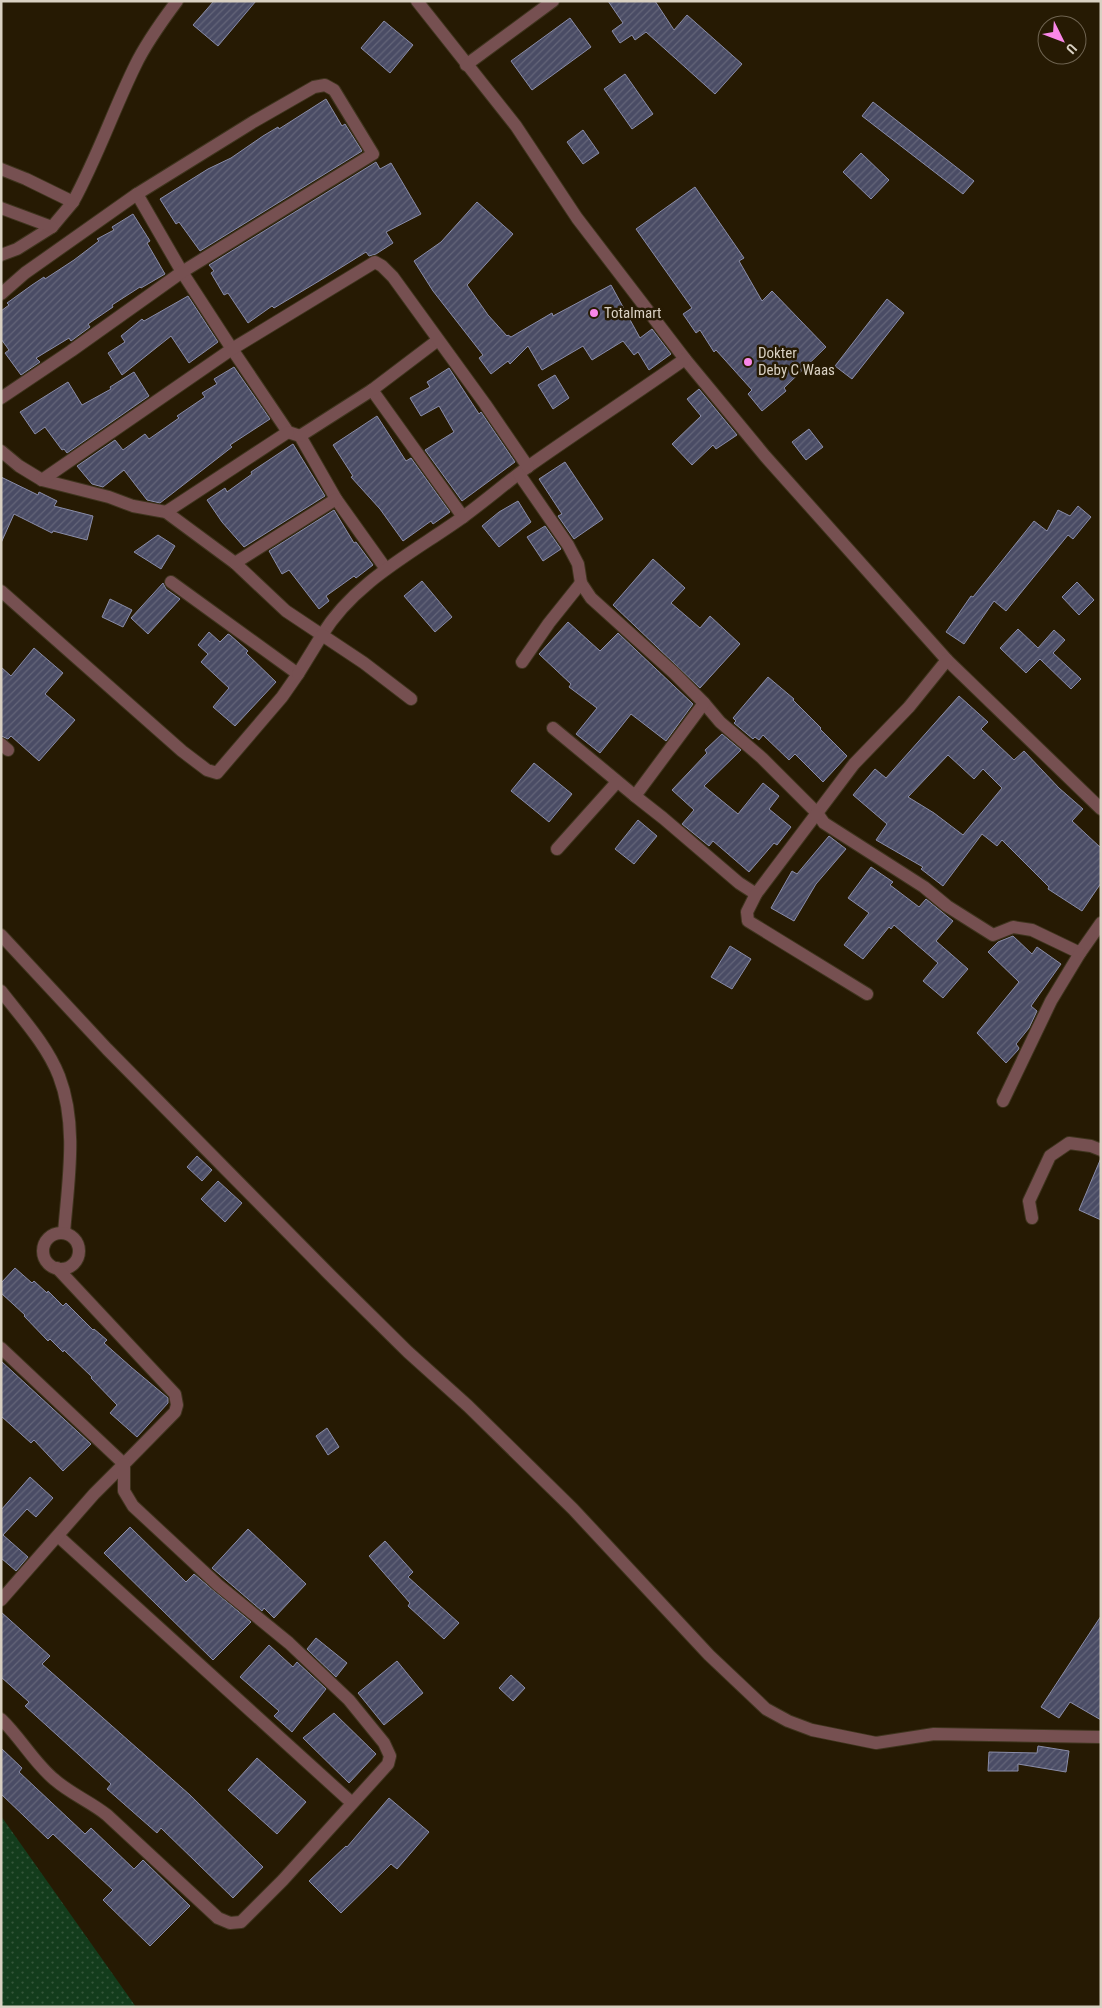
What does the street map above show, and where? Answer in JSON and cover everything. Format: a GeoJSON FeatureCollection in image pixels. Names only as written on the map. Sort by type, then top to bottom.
{"type":"FeatureCollection","features":[{"type":"Feature","properties":{"kind":"street"},"geometry":{"type":"LineString","coordinates":[[1,255],[17,250],[52,227],[73,202],[91,170],[136,65],[163,20],[177,1]]}},
{"type":"Feature","properties":{"kind":"street"},"geometry":{"type":"LineString","coordinates":[[417,1],[516,126],[577,218],[685,359],[771,463],[947,660],[1101,809]]}},
{"type":"Feature","properties":{"kind":"street"},"geometry":{"type":"LineString","coordinates":[[466,65],[553,1]]}},
{"type":"Feature","properties":{"kind":"street"},"geometry":{"type":"LineString","coordinates":[[1,294],[25,273],[137,194],[253,122],[314,87],[325,85],[334,90],[373,154],[182,272],[71,352],[1,398]]}},
{"type":"Feature","properties":{"kind":"street"},"geometry":{"type":"LineString","coordinates":[[1,169],[73,202]]}},
{"type":"Feature","properties":{"kind":"street"},"geometry":{"type":"LineString","coordinates":[[137,194],[182,272],[232,349],[294,434],[336,499],[386,569]]}},
{"type":"Feature","properties":{"kind":"street"},"geometry":{"type":"LineString","coordinates":[[1,208],[52,227]]}},
{"type":"Feature","properties":{"kind":"street"},"geometry":{"type":"LineString","coordinates":[[42,480],[232,349],[375,262],[393,277],[485,404],[578,564],[581,583],[592,598],[704,703],[720,722],[762,758],[817,813],[824,823],[917,882],[947,906],[993,935],[1013,927],[1032,930],[1080,952]]}},
{"type":"Feature","properties":{"kind":"street"},"geometry":{"type":"LineString","coordinates":[[166,512],[294,434],[372,390],[438,340]]}},
{"type":"Feature","properties":{"kind":"street"},"geometry":{"type":"LineString","coordinates":[[1,590],[182,751],[207,770],[217,772],[282,697],[333,617],[341,608],[386,569],[463,517],[524,471],[685,359]]}},
{"type":"Feature","properties":{"kind":"street"},"geometry":{"type":"LineString","coordinates":[[372,390],[463,517]]}},
{"type":"Feature","properties":{"kind":"street"},"geometry":{"type":"LineString","coordinates":[[1,451],[19,466],[42,480],[133,506],[166,512],[235,563],[269,597],[297,620],[364,663],[411,699]]}},
{"type":"Feature","properties":{"kind":"street"},"geometry":{"type":"LineString","coordinates":[[235,563],[336,499]]}},
{"type":"Feature","properties":{"kind":"street"},"geometry":{"type":"LineString","coordinates":[[171,582],[298,674]]}},
{"type":"Feature","properties":{"kind":"street"},"geometry":{"type":"LineString","coordinates":[[522,662],[549,623],[581,583]]}},
{"type":"Feature","properties":{"kind":"street"},"geometry":{"type":"LineString","coordinates":[[867,994],[748,921],[747,912],[756,894],[854,764],[909,707],[947,660]]}},
{"type":"Feature","properties":{"kind":"street"},"geometry":{"type":"LineString","coordinates":[[635,796],[704,703]]}},
{"type":"Feature","properties":{"kind":"street"},"geometry":{"type":"LineString","coordinates":[[553,728],[739,883],[756,894]]}},
{"type":"Feature","properties":{"kind":"street"},"geometry":{"type":"LineString","coordinates":[[557,849],[617,782]]}},
{"type":"Feature","properties":{"kind":"street"},"geometry":{"type":"LineString","coordinates":[[1003,1100],[1051,1001],[1080,952],[1101,922]]}},
{"type":"Feature","properties":{"kind":"street"},"geometry":{"type":"LineString","coordinates":[[1,935],[107,1049],[329,1274],[539,1476],[709,1655],[766,1709],[788,1721],[812,1730],[876,1743],[934,1734],[1101,1737]]}},
{"type":"Feature","properties":{"kind":"street"},"geometry":{"type":"LineString","coordinates":[[1,991],[46,1052],[59,1075],[65,1095],[71,1140],[64,1233]]}},
{"type":"Feature","properties":{"kind":"street"},"geometry":{"type":"LineString","coordinates":[[1032,1218],[1029,1200],[1050,1156],[1069,1144],[1091,1146],[1101,1150]]}},
{"type":"Feature","properties":{"kind":"street"},"geometry":{"type":"LineString","coordinates":[[64,1233],[72,1236],[77,1242],[79,1251],[72,1265],[65,1268],[57,1268],[51,1266],[46,1261],[43,1247],[50,1236],[64,1233]]}},
{"type":"Feature","properties":{"kind":"street"},"geometry":{"type":"LineString","coordinates":[[1,1600],[94,1494],[175,1412],[177,1405],[175,1394],[57,1268]]}},
{"type":"Feature","properties":{"kind":"street"},"geometry":{"type":"LineString","coordinates":[[1,1348],[124,1464],[124,1491],[133,1506],[218,1585],[273,1630],[342,1693],[384,1743],[390,1756],[388,1764],[283,1880],[241,1922],[230,1923],[218,1918],[100,1809],[56,1781],[41,1767],[16,1733],[1,1718]]}},
{"type":"Feature","properties":{"kind":"street"},"geometry":{"type":"LineString","coordinates":[[58,1536],[352,1803]]}},
{"type":"Feature","properties":{"kind":"green space"},"geometry":{"type":"Polygon","coordinates":[[[1,1816],[136,2007],[1,2007],[1,1816]]]}},
{"type":"Feature","properties":{"kind":"building"},"geometry":{"type":"Polygon","coordinates":[[[214,1],[256,1],[218,46],[193,25],[214,1]]]}},
{"type":"Feature","properties":{"kind":"building"},"geometry":{"type":"Polygon","coordinates":[[[608,1],[655,1],[674,30],[687,15],[742,64],[715,94],[646,32],[635,40],[632,35],[620,43],[612,31],[623,23],[608,1]]]}},
{"type":"Feature","properties":{"kind":"building"},"geometry":{"type":"Polygon","coordinates":[[[570,18],[591,47],[532,90],[511,61],[570,18]]]}},
{"type":"Feature","properties":{"kind":"building"},"geometry":{"type":"Polygon","coordinates":[[[384,21],[413,45],[390,73],[361,48],[384,21]]]}},
{"type":"Feature","properties":{"kind":"building"},"geometry":{"type":"Polygon","coordinates":[[[625,74],[653,114],[632,129],[604,89],[625,74]]]}},
{"type":"Feature","properties":{"kind":"building"},"geometry":{"type":"Polygon","coordinates":[[[326,99],[342,126],[345,124],[362,151],[200,251],[179,222],[176,224],[160,199],[208,169],[231,158],[263,136],[278,127],[279,129],[326,99]]]}},
{"type":"Feature","properties":{"kind":"building"},"geometry":{"type":"Polygon","coordinates":[[[873,102],[974,181],[963,194],[862,116],[873,102]]]}},
{"type":"Feature","properties":{"kind":"building"},"geometry":{"type":"Polygon","coordinates":[[[583,130],[599,153],[583,164],[567,142],[583,130]]]}},
{"type":"Feature","properties":{"kind":"building"},"geometry":{"type":"Polygon","coordinates":[[[861,153],[889,180],[871,199],[843,172],[861,153]]]}},
{"type":"Feature","properties":{"kind":"building"},"geometry":{"type":"Polygon","coordinates":[[[376,162],[380,169],[391,163],[421,214],[386,232],[393,243],[376,254],[369,256],[366,252],[274,308],[272,306],[248,323],[228,293],[224,295],[211,273],[214,271],[209,265],[376,162]]]}},
{"type":"Feature","properties":{"kind":"building"},"geometry":{"type":"Polygon","coordinates":[[[695,187],[744,258],[739,261],[762,301],[772,291],[826,347],[784,388],[786,391],[762,411],[748,394],[752,390],[716,350],[714,352],[700,330],[696,333],[683,314],[692,308],[636,229],[695,187]]]}},
{"type":"Feature","properties":{"kind":"building"},"geometry":{"type":"Polygon","coordinates":[[[477,202],[513,234],[467,285],[488,315],[507,336],[511,337],[552,313],[553,316],[611,285],[640,338],[652,329],[671,354],[649,370],[638,352],[634,355],[623,341],[592,360],[583,346],[542,370],[528,346],[510,364],[508,361],[491,374],[479,358],[483,355],[433,291],[414,261],[441,242],[477,202]]]}},
{"type":"Feature","properties":{"kind":"building"},"geometry":{"type":"Polygon","coordinates":[[[133,214],[150,241],[147,243],[165,274],[112,305],[113,307],[88,324],[90,327],[71,341],[69,338],[36,358],[40,362],[21,375],[5,353],[9,350],[1,339],[1,311],[9,305],[7,303],[44,277],[45,279],[74,260],[99,241],[97,239],[114,230],[112,227],[133,214]]]}},
{"type":"Feature","properties":{"kind":"building"},"geometry":{"type":"Polygon","coordinates":[[[188,296],[218,342],[189,363],[171,336],[122,375],[108,353],[125,342],[121,336],[142,319],[144,321],[188,296]]]}},
{"type":"Feature","properties":{"kind":"building"},"geometry":{"type":"Polygon","coordinates":[[[887,299],[904,313],[852,379],[835,366],[887,299]]]}},
{"type":"Feature","properties":{"kind":"building"},"geometry":{"type":"Polygon","coordinates":[[[234,367],[270,419],[230,445],[232,447],[160,503],[147,500],[124,470],[103,487],[92,484],[77,466],[115,440],[123,450],[145,434],[149,439],[179,418],[177,416],[205,397],[202,393],[217,384],[214,379],[234,367]]]}},
{"type":"Feature","properties":{"kind":"building"},"geometry":{"type":"Polygon","coordinates":[[[449,368],[479,414],[481,412],[515,462],[462,501],[425,450],[454,432],[439,406],[421,416],[410,398],[430,387],[427,382],[449,368]]]}},
{"type":"Feature","properties":{"kind":"building"},"geometry":{"type":"Polygon","coordinates":[[[134,372],[149,396],[67,453],[64,449],[62,450],[45,427],[35,434],[20,412],[68,382],[82,405],[111,389],[110,387],[134,372]]]}},
{"type":"Feature","properties":{"kind":"building"},"geometry":{"type":"Polygon","coordinates":[[[555,375],[569,398],[553,409],[538,385],[555,375]]]}},
{"type":"Feature","properties":{"kind":"building"},"geometry":{"type":"Polygon","coordinates":[[[699,389],[737,435],[716,449],[713,445],[692,465],[672,444],[701,416],[687,399],[699,389]]]}},
{"type":"Feature","properties":{"kind":"building"},"geometry":{"type":"Polygon","coordinates":[[[377,416],[406,461],[411,458],[450,512],[433,524],[431,521],[403,541],[380,509],[351,477],[353,476],[333,445],[377,416]]]}},
{"type":"Feature","properties":{"kind":"building"},"geometry":{"type":"Polygon","coordinates":[[[809,429],[823,447],[806,460],[792,442],[809,429]]]}},
{"type":"Feature","properties":{"kind":"building"},"geometry":{"type":"Polygon","coordinates":[[[293,444],[325,496],[244,547],[222,522],[207,500],[225,488],[227,492],[252,474],[251,472],[293,444]]]}},
{"type":"Feature","properties":{"kind":"building"},"geometry":{"type":"Polygon","coordinates":[[[565,462],[603,519],[574,539],[558,516],[562,514],[539,479],[565,462]]]}},
{"type":"Feature","properties":{"kind":"building"},"geometry":{"type":"Polygon","coordinates":[[[1,477],[38,495],[39,492],[57,501],[54,506],[93,516],[87,540],[53,531],[52,533],[14,514],[1,543],[1,477]]]}},
{"type":"Feature","properties":{"kind":"building"},"geometry":{"type":"Polygon","coordinates":[[[518,501],[531,522],[499,547],[482,526],[499,512],[518,501]]]}},
{"type":"Feature","properties":{"kind":"building"},"geometry":{"type":"Polygon","coordinates":[[[1078,506],[1091,517],[1073,539],[1068,535],[1006,611],[994,601],[964,644],[946,632],[971,596],[973,597],[1034,521],[1047,531],[1058,510],[1070,516],[1078,506]]]}},
{"type":"Feature","properties":{"kind":"building"},"geometry":{"type":"Polygon","coordinates":[[[334,510],[354,543],[356,542],[373,565],[326,596],[329,601],[319,609],[289,570],[282,574],[269,551],[334,510]]]}},
{"type":"Feature","properties":{"kind":"building"},"geometry":{"type":"Polygon","coordinates":[[[545,526],[561,549],[543,561],[527,537],[545,526]]]}},
{"type":"Feature","properties":{"kind":"building"},"geometry":{"type":"Polygon","coordinates":[[[158,535],[175,546],[161,569],[134,552],[158,535]]]}},
{"type":"Feature","properties":{"kind":"building"},"geometry":{"type":"Polygon","coordinates":[[[653,559],[685,588],[671,603],[700,628],[710,616],[740,644],[700,688],[613,605],[653,559]]]}},
{"type":"Feature","properties":{"kind":"building"},"geometry":{"type":"Polygon","coordinates":[[[422,581],[452,617],[435,632],[404,596],[422,581]]]}},
{"type":"Feature","properties":{"kind":"building"},"geometry":{"type":"Polygon","coordinates":[[[1077,582],[1094,600],[1079,615],[1062,597],[1077,582]]]}},
{"type":"Feature","properties":{"kind":"building"},"geometry":{"type":"Polygon","coordinates":[[[163,583],[166,589],[180,599],[148,634],[131,618],[163,583]]]}},
{"type":"Feature","properties":{"kind":"building"},"geometry":{"type":"Polygon","coordinates":[[[110,599],[132,610],[123,627],[102,617],[110,599]]]}},
{"type":"Feature","properties":{"kind":"building"},"geometry":{"type":"Polygon","coordinates":[[[568,622],[600,651],[618,633],[693,704],[666,741],[631,714],[600,753],[576,734],[597,708],[569,687],[571,684],[539,654],[568,622]]]}},
{"type":"Feature","properties":{"kind":"building"},"geometry":{"type":"Polygon","coordinates":[[[1018,629],[1038,648],[1054,630],[1065,640],[1053,653],[1081,679],[1071,689],[1040,659],[1026,673],[1000,648],[1018,629]]]}},
{"type":"Feature","properties":{"kind":"building"},"geometry":{"type":"Polygon","coordinates":[[[209,632],[220,642],[228,634],[230,635],[248,651],[246,653],[276,682],[235,726],[213,707],[229,688],[201,662],[208,654],[198,645],[209,632]]]}},
{"type":"Feature","properties":{"kind":"building"},"geometry":{"type":"Polygon","coordinates":[[[34,648],[63,673],[45,694],[75,720],[39,761],[11,736],[8,739],[1,736],[1,667],[11,676],[34,648]]]}},
{"type":"Feature","properties":{"kind":"building"},"geometry":{"type":"Polygon","coordinates":[[[768,677],[794,699],[847,756],[823,782],[795,754],[789,760],[763,735],[759,740],[755,737],[753,739],[734,723],[736,721],[733,718],[768,677]]]}},
{"type":"Feature","properties":{"kind":"building"},"geometry":{"type":"Polygon","coordinates":[[[959,696],[988,722],[981,729],[1014,760],[1024,751],[1059,788],[1083,809],[1072,821],[1101,848],[1101,883],[1082,911],[1048,889],[1049,887],[1002,840],[997,846],[982,834],[943,886],[921,869],[923,867],[876,840],[887,824],[853,795],[875,769],[886,778],[959,696]],[[948,755],[908,797],[934,813],[963,835],[1002,788],[983,769],[974,779],[948,755]]]}},
{"type":"Feature","properties":{"kind":"building"},"geometry":{"type":"Polygon","coordinates":[[[722,734],[741,750],[704,786],[738,814],[763,783],[779,796],[769,809],[791,827],[777,845],[774,843],[749,872],[713,841],[709,846],[682,824],[694,810],[672,790],[707,753],[705,750],[722,734]]]}},
{"type":"Feature","properties":{"kind":"building"},"geometry":{"type":"Polygon","coordinates":[[[534,763],[572,794],[549,822],[511,791],[534,763]]]}},
{"type":"Feature","properties":{"kind":"building"},"geometry":{"type":"Polygon","coordinates":[[[638,820],[657,836],[634,864],[615,849],[638,820]]]}},
{"type":"Feature","properties":{"kind":"building"},"geometry":{"type":"Polygon","coordinates":[[[829,836],[846,849],[816,884],[794,921],[771,908],[792,871],[797,874],[829,836]]]}},
{"type":"Feature","properties":{"kind":"building"},"geometry":{"type":"Polygon","coordinates":[[[871,867],[893,882],[890,885],[919,907],[926,899],[953,921],[936,941],[968,969],[943,998],[923,981],[938,963],[894,925],[891,929],[889,927],[863,959],[844,945],[869,913],[848,898],[871,867]]]}},
{"type":"Feature","properties":{"kind":"building"},"geometry":{"type":"Polygon","coordinates":[[[1013,936],[1032,954],[1037,947],[1061,964],[1031,1006],[1037,1011],[1029,1028],[1016,1044],[1019,1048],[1018,1050],[1006,1063],[977,1033],[1019,982],[988,952],[998,942],[1013,936]]]}},
{"type":"Feature","properties":{"kind":"building"},"geometry":{"type":"Polygon","coordinates":[[[730,946],[751,959],[732,989],[711,977],[730,946]]]}},
{"type":"Feature","properties":{"kind":"building"},"geometry":{"type":"Polygon","coordinates":[[[197,1156],[212,1170],[202,1181],[187,1167],[197,1156]]]}},
{"type":"Feature","properties":{"kind":"building"},"geometry":{"type":"Polygon","coordinates":[[[1101,1158],[1101,1220],[1079,1210],[1101,1158]]]}},
{"type":"Feature","properties":{"kind":"building"},"geometry":{"type":"Polygon","coordinates":[[[218,1181],[242,1203],[225,1222],[201,1199],[218,1181]]]}},
{"type":"Feature","properties":{"kind":"building"},"geometry":{"type":"Polygon","coordinates":[[[15,1268],[32,1283],[34,1281],[47,1293],[48,1291],[63,1306],[66,1303],[93,1330],[107,1340],[104,1343],[168,1398],[168,1403],[137,1437],[110,1413],[117,1405],[92,1377],[64,1350],[63,1352],[50,1339],[48,1341],[25,1315],[1,1293],[1,1283],[15,1268]]]}},
{"type":"Feature","properties":{"kind":"building"},"geometry":{"type":"Polygon","coordinates":[[[1,1361],[91,1444],[63,1471],[34,1440],[31,1443],[1,1416],[1,1361]]]}},
{"type":"Feature","properties":{"kind":"building"},"geometry":{"type":"Polygon","coordinates":[[[327,1428],[339,1447],[328,1455],[316,1436],[327,1428]]]}},
{"type":"Feature","properties":{"kind":"building"},"geometry":{"type":"Polygon","coordinates":[[[30,1477],[53,1498],[36,1517],[27,1509],[3,1535],[28,1557],[16,1571],[1,1558],[1,1510],[30,1477]]]}},
{"type":"Feature","properties":{"kind":"building"},"geometry":{"type":"Polygon","coordinates":[[[130,1527],[186,1582],[194,1574],[251,1622],[213,1660],[104,1553],[130,1527]]]}},
{"type":"Feature","properties":{"kind":"building"},"geometry":{"type":"Polygon","coordinates":[[[248,1529],[306,1584],[274,1618],[264,1608],[262,1611],[212,1568],[248,1529]]]}},
{"type":"Feature","properties":{"kind":"building"},"geometry":{"type":"Polygon","coordinates":[[[385,1541],[413,1572],[408,1577],[459,1623],[444,1639],[408,1606],[410,1603],[369,1556],[385,1541]]]}},
{"type":"Feature","properties":{"kind":"building"},"geometry":{"type":"Polygon","coordinates":[[[1,1612],[50,1656],[42,1664],[190,1795],[263,1867],[233,1898],[161,1828],[157,1833],[107,1789],[111,1784],[25,1706],[29,1702],[1,1677],[1,1612]]]}},
{"type":"Feature","properties":{"kind":"building"},"geometry":{"type":"Polygon","coordinates":[[[1101,1616],[1101,1720],[1070,1702],[1059,1718],[1041,1707],[1101,1616]]]}},
{"type":"Feature","properties":{"kind":"building"},"geometry":{"type":"Polygon","coordinates":[[[316,1638],[347,1663],[336,1677],[307,1649],[316,1638]]]}},
{"type":"Feature","properties":{"kind":"building"},"geometry":{"type":"Polygon","coordinates":[[[269,1645],[293,1667],[297,1662],[326,1689],[292,1732],[274,1716],[279,1711],[240,1677],[269,1645]]]}},
{"type":"Feature","properties":{"kind":"building"},"geometry":{"type":"Polygon","coordinates":[[[397,1661],[423,1693],[384,1725],[358,1693],[397,1661]]]}},
{"type":"Feature","properties":{"kind":"building"},"geometry":{"type":"Polygon","coordinates":[[[511,1675],[525,1688],[513,1701],[499,1688],[511,1675]]]}},
{"type":"Feature","properties":{"kind":"building"},"geometry":{"type":"Polygon","coordinates":[[[334,1713],[376,1754],[349,1783],[303,1738],[334,1713]]]}},
{"type":"Feature","properties":{"kind":"building"},"geometry":{"type":"Polygon","coordinates":[[[1038,1746],[1069,1751],[1066,1772],[1018,1764],[1018,1771],[988,1771],[989,1752],[1037,1753],[1038,1746]]]}},
{"type":"Feature","properties":{"kind":"building"},"geometry":{"type":"Polygon","coordinates":[[[1,1748],[22,1768],[19,1772],[85,1834],[91,1828],[134,1869],[143,1860],[190,1906],[150,1946],[103,1900],[113,1890],[53,1834],[48,1839],[1,1794],[1,1748]]]}},
{"type":"Feature","properties":{"kind":"building"},"geometry":{"type":"Polygon","coordinates":[[[257,1758],[306,1802],[277,1834],[228,1790],[257,1758]]]}},
{"type":"Feature","properties":{"kind":"building"},"geometry":{"type":"Polygon","coordinates":[[[389,1798],[429,1832],[397,1869],[391,1864],[341,1913],[309,1881],[347,1847],[389,1798]]]}},
{"type":"Feature","properties":{"kind":"place","name":"Totalmart"},"geometry":{"type":"Point","coordinates":[594,313]}},
{"type":"Feature","properties":{"kind":"place","name":"Dokter Deby C Waas"},"geometry":{"type":"Point","coordinates":[748,362]}}]}
